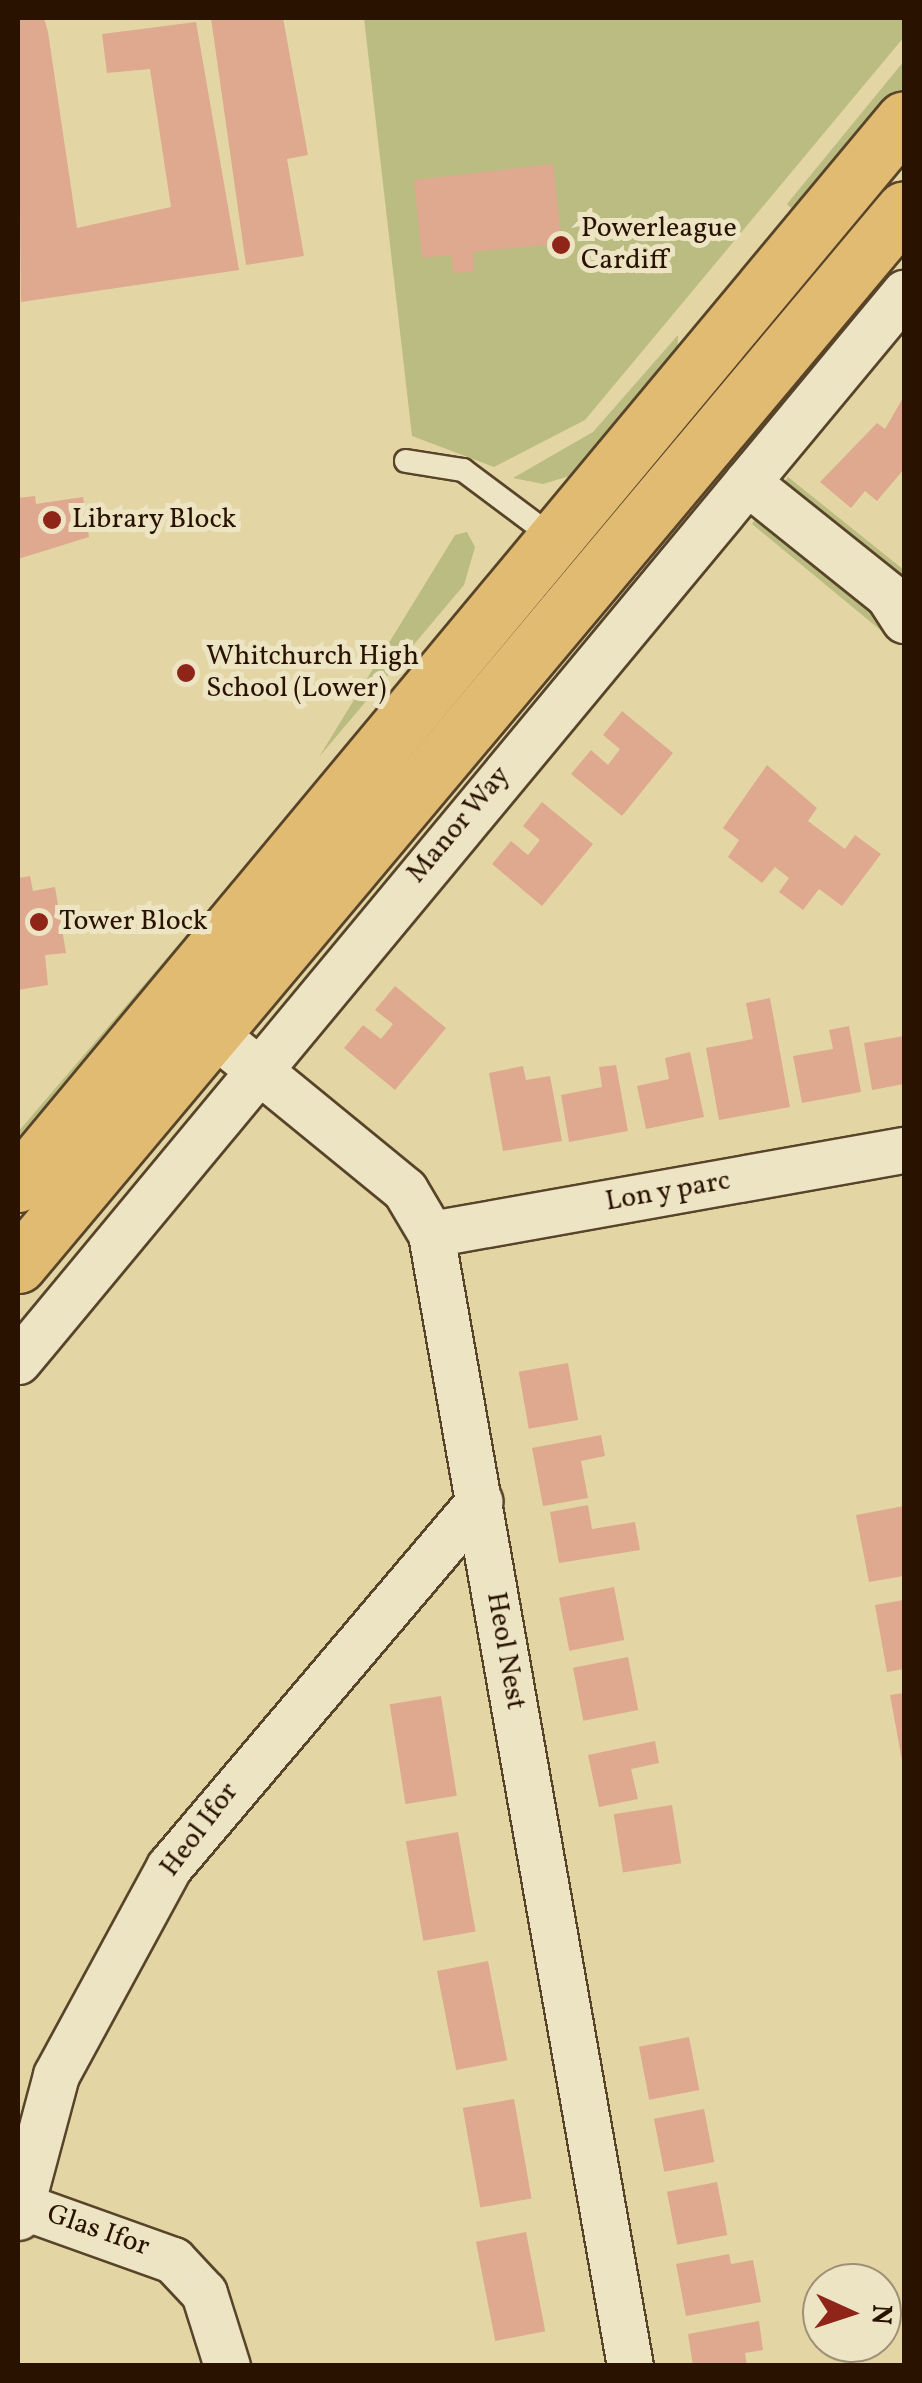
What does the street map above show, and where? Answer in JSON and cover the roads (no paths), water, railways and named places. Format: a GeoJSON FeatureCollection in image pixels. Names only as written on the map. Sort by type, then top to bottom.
{"type":"FeatureCollection","features":[{"type":"Feature","properties":{"kind":"highway"},"geometry":{"type":"LineString","coordinates":[[18,1184],[904,119]]}},
{"type":"Feature","properties":{"kind":"highway","name":"Manor Way"},"geometry":{"type":"LineString","coordinates":[[18,1265],[904,209]]}},
{"type":"Feature","properties":{"kind":"street","name":"Manor Way"},"geometry":{"type":"LineString","coordinates":[[18,1361],[904,293]]}},
{"type":"Feature","properties":{"kind":"street"},"geometry":{"type":"LineString","coordinates":[[747,482],[888,596],[904,620]]}},
{"type":"Feature","properties":{"kind":"street","name":"Heol Nest"},"geometry":{"type":"LineString","coordinates":[[212,1032],[405,1190],[431,1234],[630,2366]]}},
{"type":"Feature","properties":{"kind":"street","name":"Lon y parc"},"geometry":{"type":"LineString","coordinates":[[431,1234],[904,1150]]}},
{"type":"Feature","properties":{"kind":"street","name":"Heol Ifor"},"geometry":{"type":"LineString","coordinates":[[18,2211],[70,2044],[169,1867],[479,1501]]}},
{"type":"Feature","properties":{"kind":"street","name":"Glas Ifor"},"geometry":{"type":"LineString","coordinates":[[18,2211],[173,2260],[204,2293],[227,2366]]}},
{"type":"Feature","properties":{"kind":"lane"},"geometry":{"type":"LineString","coordinates":[[406,461],[463,470],[554,538]]}},
{"type":"Feature","properties":{"kind":"place","name":"Powerleague Cardiff"},"geometry":{"type":"Point","coordinates":[561,245]}},
{"type":"Feature","properties":{"kind":"place","name":"Library Block"},"geometry":{"type":"Point","coordinates":[52,520]}},
{"type":"Feature","properties":{"kind":"place","name":"Whitchurch High School (Lower)"},"geometry":{"type":"Point","coordinates":[186,673]}},
{"type":"Feature","properties":{"kind":"place","name":"Tower Block"},"geometry":{"type":"Point","coordinates":[39,922]}}]}
